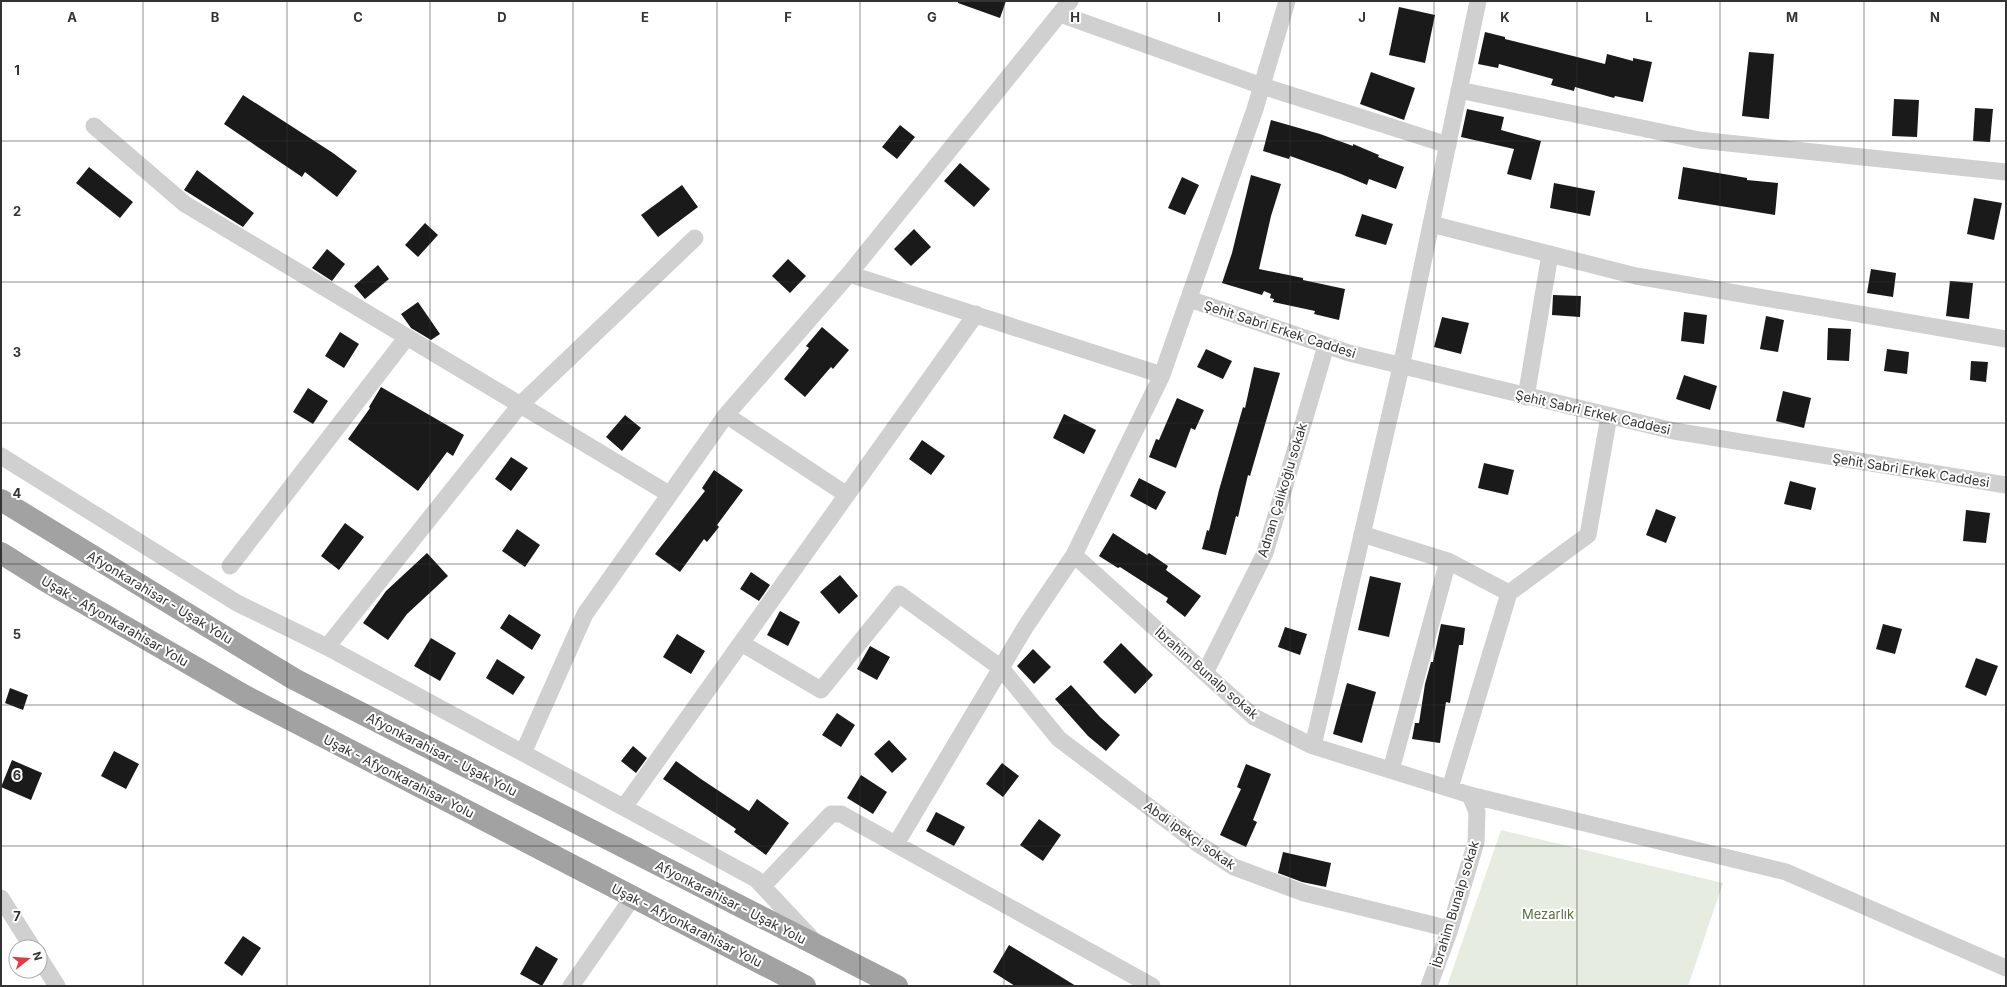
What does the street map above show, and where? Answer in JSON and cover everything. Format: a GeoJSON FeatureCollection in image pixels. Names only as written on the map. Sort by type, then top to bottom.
{"type":"FeatureCollection","features":[{"type":"Feature","properties":{"kind":"highway","name":"Afyonkarahisar - Uşak Yolu"},"geometry":{"type":"LineString","coordinates":[[1,500],[294,679],[897,986]]}},
{"type":"Feature","properties":{"kind":"highway","name":"Uşak - Afyonkarahisar Yolu"},"geometry":{"type":"LineString","coordinates":[[1,553],[44,580],[245,696],[805,986]]}},
{"type":"Feature","properties":{"kind":"street"},"geometry":{"type":"LineString","coordinates":[[896,844],[1026,626],[1074,555],[1162,375],[1262,86],[1287,1]]}},
{"type":"Feature","properties":{"kind":"street"},"geometry":{"type":"LineString","coordinates":[[1313,746],[1401,366],[1478,1]]}},
{"type":"Feature","properties":{"kind":"street"},"geometry":{"type":"LineString","coordinates":[[523,753],[585,614],[726,415],[849,274],[1065,7],[1262,86],[1448,145]]}},
{"type":"Feature","properties":{"kind":"street"},"geometry":{"type":"LineString","coordinates":[[1459,90],[1699,140],[2006,172]]}},
{"type":"Feature","properties":{"kind":"street"},"geometry":{"type":"LineString","coordinates":[[94,126],[185,204],[669,494]]}},
{"type":"Feature","properties":{"kind":"street"},"geometry":{"type":"LineString","coordinates":[[1431,224],[1636,276],[2006,339]]}},
{"type":"Feature","properties":{"kind":"street"},"geometry":{"type":"LineString","coordinates":[[327,647],[520,405],[695,238]]}},
{"type":"Feature","properties":{"kind":"street"},"geometry":{"type":"LineString","coordinates":[[1526,397],[1550,254]]}},
{"type":"Feature","properties":{"kind":"street"},"geometry":{"type":"LineString","coordinates":[[849,274],[1162,375]]}},
{"type":"Feature","properties":{"kind":"street","name":"Şehit Sabri Erkek Caddesi"},"geometry":{"type":"LineString","coordinates":[[1189,299],[1326,346],[1526,397],[1674,431],[2006,485]]}},
{"type":"Feature","properties":{"kind":"street"},"geometry":{"type":"LineString","coordinates":[[624,807],[976,314]]}},
{"type":"Feature","properties":{"kind":"street"},"geometry":{"type":"LineString","coordinates":[[230,566],[407,337]]}},
{"type":"Feature","properties":{"kind":"street","name":"Adnan Çalıkoğlu sokak"},"geometry":{"type":"LineString","coordinates":[[1205,673],[1265,552],[1326,346]]}},
{"type":"Feature","properties":{"kind":"street"},"geometry":{"type":"LineString","coordinates":[[726,415],[847,494]]}},
{"type":"Feature","properties":{"kind":"street"},"geometry":{"type":"LineString","coordinates":[[1450,788],[1509,592],[1588,534],[1609,416]]}},
{"type":"Feature","properties":{"kind":"street"},"geometry":{"type":"LineString","coordinates":[[1,456],[237,603],[327,647],[756,879],[820,947]]}},
{"type":"Feature","properties":{"kind":"street"},"geometry":{"type":"LineString","coordinates":[[1362,534],[1448,562],[1509,592]]}},
{"type":"Feature","properties":{"kind":"street","name":"İbrahim Bunalp sokak"},"geometry":{"type":"LineString","coordinates":[[1074,555],[1254,717],[1313,746],[1470,795],[1477,812],[1476,842],[1450,929],[1429,986]]}},
{"type":"Feature","properties":{"kind":"street"},"geometry":{"type":"LineString","coordinates":[[1391,770],[1448,562]]}},
{"type":"Feature","properties":{"kind":"street","name":"Abdi ipekçi sokak"},"geometry":{"type":"LineString","coordinates":[[741,643],[821,690],[899,594],[1001,668],[1059,740],[1196,843],[1234,867],[1304,893],[1450,929]]}},
{"type":"Feature","properties":{"kind":"street"},"geometry":{"type":"LineString","coordinates":[[1470,795],[1786,872],[2006,968]]}},
{"type":"Feature","properties":{"kind":"street"},"geometry":{"type":"LineString","coordinates":[[763,886],[831,814],[841,814],[1152,986]]}},
{"type":"Feature","properties":{"kind":"street"},"geometry":{"type":"LineString","coordinates":[[572,986],[634,897]]}},
{"type":"Feature","properties":{"kind":"street"},"geometry":{"type":"LineString","coordinates":[[1,898],[27,939]]}},
{"type":"Feature","properties":{"kind":"street"},"geometry":{"type":"LineString","coordinates":[[48,972],[57,986]]}},
{"type":"Feature","properties":{"kind":"green space","name":"Mezarlık"},"geometry":{"type":"Polygon","coordinates":[[[1501,830],[1723,883],[1688,986],[1447,986],[1501,830]]]}},
{"type":"Feature","properties":{"kind":"building"},"geometry":{"type":"Polygon","coordinates":[[[958,1],[1006,1],[1000,18],[958,3],[958,1]]]}},
{"type":"Feature","properties":{"kind":"building"},"geometry":{"type":"Polygon","coordinates":[[[1399,7],[1435,15],[1425,63],[1389,55],[1399,7]]]}},
{"type":"Feature","properties":{"kind":"building"},"geometry":{"type":"Polygon","coordinates":[[[1485,32],[1505,37],[1505,39],[1605,64],[1607,54],[1633,61],[1633,58],[1652,62],[1643,102],[1615,96],[1614,98],[1575,87],[1574,91],[1551,85],[1553,79],[1499,64],[1498,68],[1478,64],[1485,32]]]}},
{"type":"Feature","properties":{"kind":"building"},"geometry":{"type":"Polygon","coordinates":[[[1749,52],[1774,54],[1769,119],[1742,116],[1749,52]]]}},
{"type":"Feature","properties":{"kind":"building"},"geometry":{"type":"Polygon","coordinates":[[[1371,72],[1415,88],[1404,120],[1360,104],[1371,72]]]}},
{"type":"Feature","properties":{"kind":"building"},"geometry":{"type":"Polygon","coordinates":[[[243,95],[333,153],[357,171],[337,197],[305,172],[302,177],[224,124],[243,95]]]}},
{"type":"Feature","properties":{"kind":"building"},"geometry":{"type":"Polygon","coordinates":[[[1894,99],[1919,100],[1917,137],[1892,136],[1894,99]]]}},
{"type":"Feature","properties":{"kind":"building"},"geometry":{"type":"Polygon","coordinates":[[[1975,108],[1993,109],[1990,142],[1973,141],[1975,108]]]}},
{"type":"Feature","properties":{"kind":"building"},"geometry":{"type":"Polygon","coordinates":[[[1467,109],[1504,117],[1501,130],[1541,141],[1531,180],[1507,174],[1514,149],[1461,137],[1467,109]]]}},
{"type":"Feature","properties":{"kind":"building"},"geometry":{"type":"Polygon","coordinates":[[[1271,120],[1320,134],[1353,146],[1353,144],[1379,155],[1378,157],[1404,167],[1396,189],[1369,179],[1367,185],[1290,156],[1289,159],[1263,151],[1271,120]]]}},
{"type":"Feature","properties":{"kind":"building"},"geometry":{"type":"Polygon","coordinates":[[[900,125],[915,137],[897,159],[882,147],[900,125]]]}},
{"type":"Feature","properties":{"kind":"building"},"geometry":{"type":"Polygon","coordinates":[[[960,163],[990,189],[974,207],[944,181],[960,163]]]}},
{"type":"Feature","properties":{"kind":"building"},"geometry":{"type":"Polygon","coordinates":[[[89,167],[133,202],[120,218],[76,183],[89,167]]]}},
{"type":"Feature","properties":{"kind":"building"},"geometry":{"type":"Polygon","coordinates":[[[1683,167],[1747,178],[1747,180],[1778,183],[1775,215],[1678,199],[1683,167]]]}},
{"type":"Feature","properties":{"kind":"building"},"geometry":{"type":"Polygon","coordinates":[[[197,170],[254,213],[243,227],[184,190],[197,170]]]}},
{"type":"Feature","properties":{"kind":"building"},"geometry":{"type":"Polygon","coordinates":[[[1251,175],[1281,184],[1271,216],[1259,269],[1303,278],[1303,280],[1345,289],[1339,320],[1314,314],[1315,311],[1273,302],[1274,299],[1270,298],[1271,294],[1264,291],[1262,295],[1222,283],[1232,253],[1251,175]]]}},
{"type":"Feature","properties":{"kind":"building"},"geometry":{"type":"Polygon","coordinates":[[[1182,177],[1199,185],[1185,215],[1168,208],[1182,177]]]}},
{"type":"Feature","properties":{"kind":"building"},"geometry":{"type":"Polygon","coordinates":[[[1554,183],[1595,191],[1590,216],[1550,208],[1554,183]]]}},
{"type":"Feature","properties":{"kind":"building"},"geometry":{"type":"Polygon","coordinates":[[[682,185],[698,207],[658,237],[641,215],[682,185]]]}},
{"type":"Feature","properties":{"kind":"building"},"geometry":{"type":"Polygon","coordinates":[[[1974,198],[2002,203],[1994,240],[1967,234],[1974,198]]]}},
{"type":"Feature","properties":{"kind":"building"},"geometry":{"type":"Polygon","coordinates":[[[1362,214],[1393,224],[1386,245],[1355,236],[1362,214]]]}},
{"type":"Feature","properties":{"kind":"building"},"geometry":{"type":"Polygon","coordinates":[[[425,223],[438,235],[418,257],[405,245],[425,223]]]}},
{"type":"Feature","properties":{"kind":"building"},"geometry":{"type":"Polygon","coordinates":[[[914,229],[931,247],[911,266],[894,249],[914,229]]]}},
{"type":"Feature","properties":{"kind":"building"},"geometry":{"type":"Polygon","coordinates":[[[327,249],[345,264],[332,281],[312,268],[327,249]]]}},
{"type":"Feature","properties":{"kind":"building"},"geometry":{"type":"Polygon","coordinates":[[[788,259],[806,276],[790,293],[772,276],[788,259]]]}},
{"type":"Feature","properties":{"kind":"building"},"geometry":{"type":"Polygon","coordinates":[[[378,265],[389,279],[365,299],[354,286],[378,265]]]}},
{"type":"Feature","properties":{"kind":"building"},"geometry":{"type":"Polygon","coordinates":[[[1871,269],[1896,273],[1893,297],[1867,293],[1871,269]]]}},
{"type":"Feature","properties":{"kind":"building"},"geometry":{"type":"Polygon","coordinates":[[[1950,281],[1973,283],[1969,319],[1946,316],[1950,281]]]}},
{"type":"Feature","properties":{"kind":"building"},"geometry":{"type":"Polygon","coordinates":[[[1553,295],[1581,296],[1580,317],[1552,315],[1553,295]]]}},
{"type":"Feature","properties":{"kind":"building"},"geometry":{"type":"Polygon","coordinates":[[[418,302],[440,334],[431,340],[411,328],[401,314],[418,302]]]}},
{"type":"Feature","properties":{"kind":"building"},"geometry":{"type":"Polygon","coordinates":[[[1684,312],[1707,315],[1704,344],[1681,341],[1684,312]]]}},
{"type":"Feature","properties":{"kind":"building"},"geometry":{"type":"Polygon","coordinates":[[[1766,316],[1784,320],[1778,352],[1760,349],[1766,316]]]}},
{"type":"Feature","properties":{"kind":"building"},"geometry":{"type":"Polygon","coordinates":[[[1442,317],[1469,323],[1461,354],[1434,347],[1442,317]]]}},
{"type":"Feature","properties":{"kind":"building"},"geometry":{"type":"Polygon","coordinates":[[[822,327],[849,350],[833,369],[831,367],[805,397],[784,379],[809,348],[806,346],[822,327]]]}},
{"type":"Feature","properties":{"kind":"building"},"geometry":{"type":"Polygon","coordinates":[[[1828,328],[1851,329],[1849,361],[1827,360],[1828,328]]]}},
{"type":"Feature","properties":{"kind":"building"},"geometry":{"type":"Polygon","coordinates":[[[340,332],[359,344],[344,368],[325,356],[340,332]]]}},
{"type":"Feature","properties":{"kind":"building"},"geometry":{"type":"Polygon","coordinates":[[[1206,349],[1232,361],[1223,379],[1197,367],[1206,349]]]}},
{"type":"Feature","properties":{"kind":"building"},"geometry":{"type":"Polygon","coordinates":[[[1887,349],[1909,352],[1907,374],[1884,371],[1887,349]]]}},
{"type":"Feature","properties":{"kind":"building"},"geometry":{"type":"Polygon","coordinates":[[[1971,361],[1988,362],[1986,382],[1970,380],[1971,361]]]}},
{"type":"Feature","properties":{"kind":"building"},"geometry":{"type":"Polygon","coordinates":[[[1254,367],[1280,373],[1250,476],[1248,475],[1238,517],[1236,516],[1226,555],[1202,549],[1207,530],[1209,531],[1243,407],[1245,408],[1254,367]]]}},
{"type":"Feature","properties":{"kind":"building"},"geometry":{"type":"Polygon","coordinates":[[[1684,375],[1717,386],[1710,410],[1676,399],[1684,375]]]}},
{"type":"Feature","properties":{"kind":"building"},"geometry":{"type":"Polygon","coordinates":[[[381,387],[464,435],[453,456],[447,452],[418,491],[348,439],[370,408],[369,407],[381,387]]]}},
{"type":"Feature","properties":{"kind":"building"},"geometry":{"type":"Polygon","coordinates":[[[308,388],[328,401],[313,424],[293,412],[308,388]]]}},
{"type":"Feature","properties":{"kind":"building"},"geometry":{"type":"Polygon","coordinates":[[[1783,391],[1811,398],[1804,428],[1776,421],[1783,391]]]}},
{"type":"Feature","properties":{"kind":"building"},"geometry":{"type":"Polygon","coordinates":[[[1177,398],[1204,410],[1195,430],[1191,428],[1176,468],[1149,457],[1156,439],[1159,440],[1177,398]]]}},
{"type":"Feature","properties":{"kind":"building"},"geometry":{"type":"Polygon","coordinates":[[[1064,414],[1096,430],[1084,454],[1053,438],[1064,414]]]}},
{"type":"Feature","properties":{"kind":"building"},"geometry":{"type":"Polygon","coordinates":[[[625,415],[641,428],[622,451],[606,437],[625,415]]]}},
{"type":"Feature","properties":{"kind":"building"},"geometry":{"type":"Polygon","coordinates":[[[922,440],[945,456],[931,475],[909,459],[922,440]]]}},
{"type":"Feature","properties":{"kind":"building"},"geometry":{"type":"Polygon","coordinates":[[[511,457],[528,468],[511,491],[495,479],[511,457]]]}},
{"type":"Feature","properties":{"kind":"building"},"geometry":{"type":"Polygon","coordinates":[[[1484,463],[1514,470],[1508,495],[1478,488],[1484,463]]]}},
{"type":"Feature","properties":{"kind":"building"},"geometry":{"type":"Polygon","coordinates":[[[714,470],[743,490],[717,525],[719,527],[707,542],[704,539],[680,572],[655,554],[705,491],[702,488],[714,470]]]}},
{"type":"Feature","properties":{"kind":"building"},"geometry":{"type":"Polygon","coordinates":[[[1139,478],[1166,492],[1156,510],[1130,496],[1139,478]]]}},
{"type":"Feature","properties":{"kind":"building"},"geometry":{"type":"Polygon","coordinates":[[[1790,481],[1816,488],[1811,510],[1784,504],[1790,481]]]}},
{"type":"Feature","properties":{"kind":"building"},"geometry":{"type":"Polygon","coordinates":[[[1656,509],[1676,517],[1666,543],[1646,535],[1656,509]]]}},
{"type":"Feature","properties":{"kind":"building"},"geometry":{"type":"Polygon","coordinates":[[[1966,510],[1990,513],[1986,543],[1963,541],[1966,510]]]}},
{"type":"Feature","properties":{"kind":"building"},"geometry":{"type":"Polygon","coordinates":[[[345,523],[364,537],[339,570],[321,556],[345,523]]]}},
{"type":"Feature","properties":{"kind":"building"},"geometry":{"type":"Polygon","coordinates":[[[517,529],[540,545],[525,567],[502,551],[517,529]]]}},
{"type":"Feature","properties":{"kind":"building"},"geometry":{"type":"Polygon","coordinates":[[[1113,533],[1147,555],[1149,553],[1168,566],[1166,570],[1201,596],[1185,617],[1166,602],[1168,598],[1120,567],[1118,568],[1099,556],[1113,533]]]}},
{"type":"Feature","properties":{"kind":"building"},"geometry":{"type":"Polygon","coordinates":[[[427,553],[448,576],[407,614],[388,640],[363,623],[386,591],[427,553]]]}},
{"type":"Feature","properties":{"kind":"building"},"geometry":{"type":"Polygon","coordinates":[[[751,572],[770,585],[759,601],[740,589],[751,572]]]}},
{"type":"Feature","properties":{"kind":"building"},"geometry":{"type":"Polygon","coordinates":[[[840,575],[858,596],[839,614],[820,592],[840,575]]]}},
{"type":"Feature","properties":{"kind":"building"},"geometry":{"type":"Polygon","coordinates":[[[1370,576],[1401,583],[1389,637],[1358,630],[1370,576]]]}},
{"type":"Feature","properties":{"kind":"building"},"geometry":{"type":"Polygon","coordinates":[[[780,611],[800,622],[788,646],[767,635],[780,611]]]}},
{"type":"Feature","properties":{"kind":"building"},"geometry":{"type":"Polygon","coordinates":[[[509,614],[541,635],[532,650],[500,628],[509,614]]]}},
{"type":"Feature","properties":{"kind":"building"},"geometry":{"type":"Polygon","coordinates":[[[1441,624],[1465,628],[1463,645],[1459,645],[1450,703],[1446,702],[1440,743],[1412,739],[1415,723],[1419,723],[1425,684],[1431,662],[1433,662],[1441,624]]]}},
{"type":"Feature","properties":{"kind":"building"},"geometry":{"type":"Polygon","coordinates":[[[1883,624],[1902,629],[1895,654],[1876,649],[1883,624]]]}},
{"type":"Feature","properties":{"kind":"building"},"geometry":{"type":"Polygon","coordinates":[[[1285,627],[1307,634],[1300,655],[1278,647],[1285,627]]]}},
{"type":"Feature","properties":{"kind":"building"},"geometry":{"type":"Polygon","coordinates":[[[677,634],[705,651],[691,674],[663,657],[677,634]]]}},
{"type":"Feature","properties":{"kind":"building"},"geometry":{"type":"Polygon","coordinates":[[[431,638],[456,653],[440,681],[414,666],[431,638]]]}},
{"type":"Feature","properties":{"kind":"building"},"geometry":{"type":"Polygon","coordinates":[[[1121,643],[1153,675],[1135,694],[1103,662],[1121,643]]]}},
{"type":"Feature","properties":{"kind":"building"},"geometry":{"type":"Polygon","coordinates":[[[870,646],[890,657],[877,680],[857,669],[870,646]]]}},
{"type":"Feature","properties":{"kind":"building"},"geometry":{"type":"Polygon","coordinates":[[[1033,649],[1051,667],[1034,684],[1017,666],[1033,649]]]}},
{"type":"Feature","properties":{"kind":"building"},"geometry":{"type":"Polygon","coordinates":[[[1976,658],[1998,666],[1986,696],[1965,687],[1976,658]]]}},
{"type":"Feature","properties":{"kind":"building"},"geometry":{"type":"Polygon","coordinates":[[[497,659],[525,677],[513,695],[486,678],[497,659]]]}},
{"type":"Feature","properties":{"kind":"building"},"geometry":{"type":"Polygon","coordinates":[[[1347,683],[1376,692],[1362,743],[1333,734],[1347,683]]]}},
{"type":"Feature","properties":{"kind":"building"},"geometry":{"type":"Polygon","coordinates":[[[1071,685],[1100,717],[1120,735],[1106,751],[1088,736],[1055,699],[1071,685]]]}},
{"type":"Feature","properties":{"kind":"building"},"geometry":{"type":"Polygon","coordinates":[[[10,688],[28,695],[23,710],[5,703],[10,688]]]}},
{"type":"Feature","properties":{"kind":"building"},"geometry":{"type":"Polygon","coordinates":[[[837,713],[855,725],[841,747],[822,735],[837,713]]]}},
{"type":"Feature","properties":{"kind":"building"},"geometry":{"type":"Polygon","coordinates":[[[889,740],[907,759],[892,773],[874,754],[889,740]]]}},
{"type":"Feature","properties":{"kind":"building"},"geometry":{"type":"Polygon","coordinates":[[[633,746],[647,758],[636,773],[621,761],[633,746]]]}},
{"type":"Feature","properties":{"kind":"building"},"geometry":{"type":"Polygon","coordinates":[[[114,751],[139,764],[126,789],[101,776],[114,751]]]}},
{"type":"Feature","properties":{"kind":"building"},"geometry":{"type":"Polygon","coordinates":[[[12,760],[42,773],[31,800],[1,787],[12,760]]]}},
{"type":"Feature","properties":{"kind":"building"},"geometry":{"type":"Polygon","coordinates":[[[676,761],[749,811],[757,799],[789,823],[766,855],[734,832],[736,829],[663,779],[676,761]]]}},
{"type":"Feature","properties":{"kind":"building"},"geometry":{"type":"Polygon","coordinates":[[[1002,763],[1019,776],[1003,797],[986,784],[1002,763]]]}},
{"type":"Feature","properties":{"kind":"building"},"geometry":{"type":"Polygon","coordinates":[[[1246,764],[1271,774],[1253,820],[1257,822],[1246,847],[1220,835],[1241,789],[1237,787],[1246,764]]]}},
{"type":"Feature","properties":{"kind":"building"},"geometry":{"type":"Polygon","coordinates":[[[861,775],[887,792],[873,814],[847,798],[861,775]]]}},
{"type":"Feature","properties":{"kind":"building"},"geometry":{"type":"Polygon","coordinates":[[[936,812],[965,827],[954,846],[926,831],[936,812]]]}},
{"type":"Feature","properties":{"kind":"building"},"geometry":{"type":"Polygon","coordinates":[[[1039,819],[1061,835],[1043,861],[1020,845],[1039,819]]]}},
{"type":"Feature","properties":{"kind":"building"},"geometry":{"type":"Polygon","coordinates":[[[1283,852],[1331,863],[1326,887],[1302,882],[1278,873],[1283,852]]]}},
{"type":"Feature","properties":{"kind":"building"},"geometry":{"type":"Polygon","coordinates":[[[243,936],[261,948],[242,976],[224,963],[243,936]]]}},
{"type":"Feature","properties":{"kind":"building"},"geometry":{"type":"Polygon","coordinates":[[[1009,945],[1076,986],[1015,986],[993,972],[1009,945]]]}},
{"type":"Feature","properties":{"kind":"building"},"geometry":{"type":"Polygon","coordinates":[[[536,946],[558,959],[542,986],[520,974],[536,946]]]}}]}
